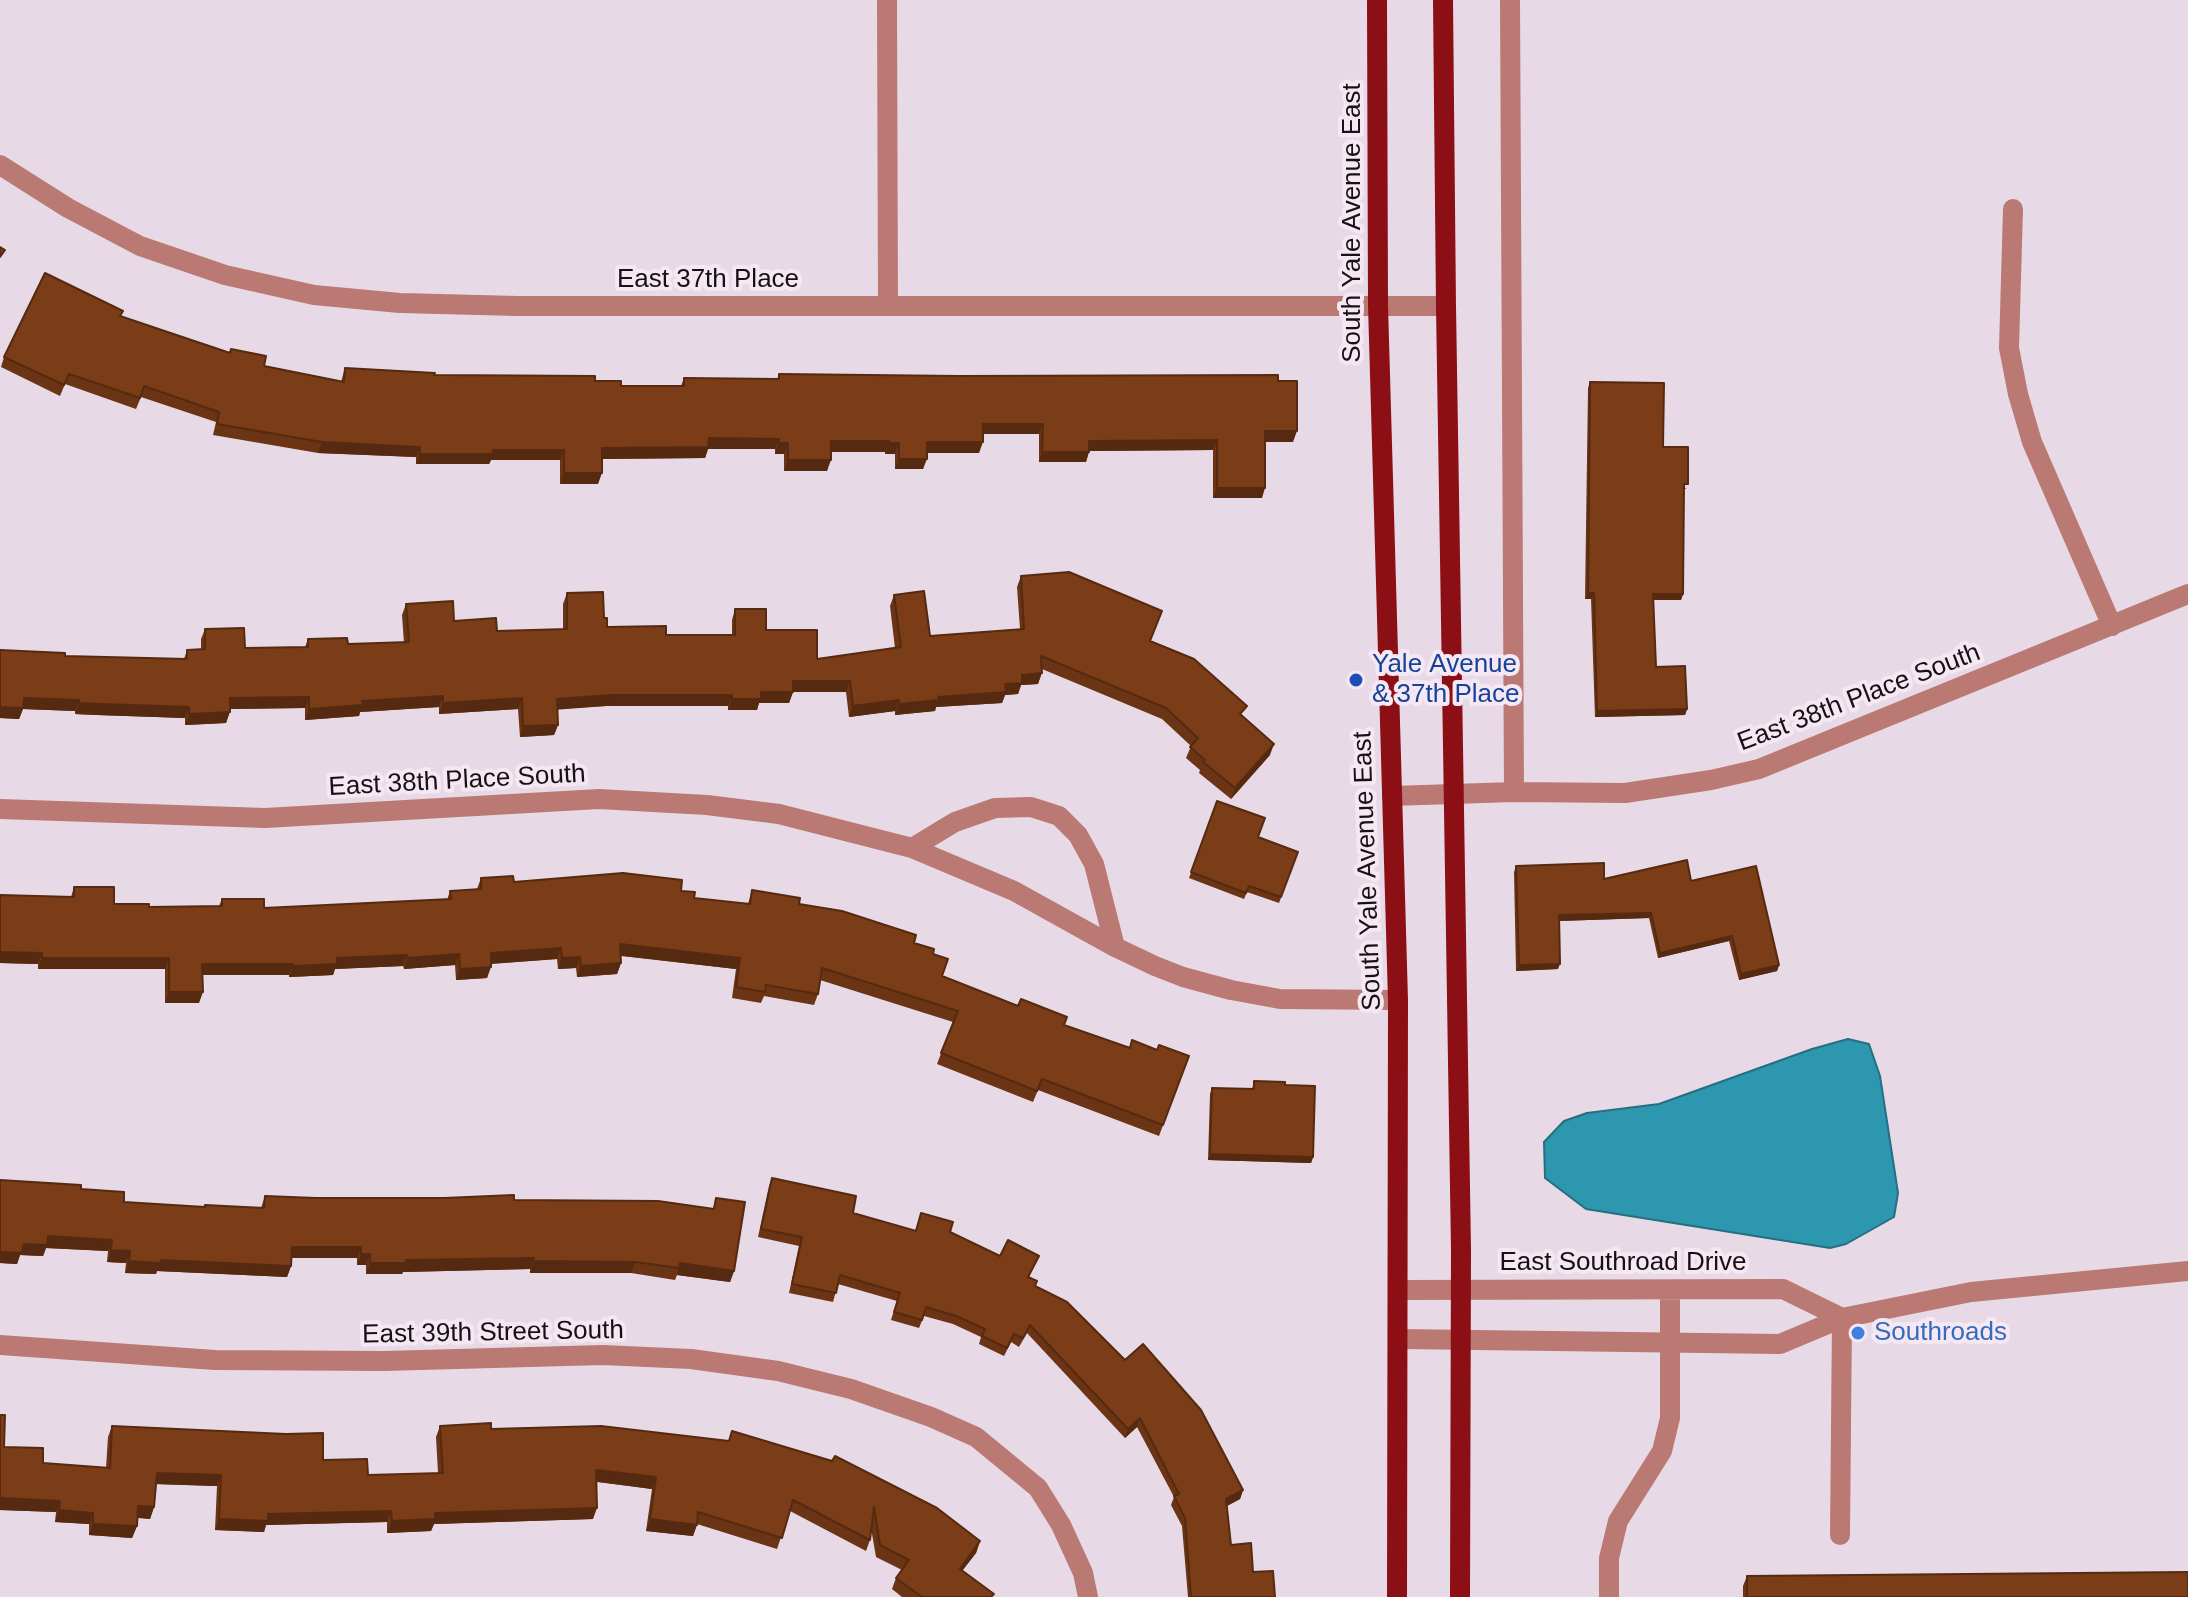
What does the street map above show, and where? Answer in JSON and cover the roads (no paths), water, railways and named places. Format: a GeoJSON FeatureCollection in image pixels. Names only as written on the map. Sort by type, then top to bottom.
{"type":"FeatureCollection","features":[{"type":"Feature","properties":{"kind":"main road","name":"South Yale Avenue East"},"geometry":{"type":"LineString","coordinates":[[1377,0],[1378,305],[1398,1000],[1397,1597]]}},
{"type":"Feature","properties":{"kind":"main road"},"geometry":{"type":"LineString","coordinates":[[1443,0],[1461,1290],[1460,1597]]}},
{"type":"Feature","properties":{"kind":"street"},"geometry":{"type":"LineString","coordinates":[[887,0],[888,306]]}},
{"type":"Feature","properties":{"kind":"street"},"geometry":{"type":"LineString","coordinates":[[1510,0],[1514,792]]}},
{"type":"Feature","properties":{"kind":"street","name":"East 37th Place"},"geometry":{"type":"LineString","coordinates":[[0,165],[68,208],[140,246],[225,275],[314,295],[400,303],[518,306],[1446,306]]}},
{"type":"Feature","properties":{"kind":"street"},"geometry":{"type":"LineString","coordinates":[[2013,209],[2009,348],[2018,394],[2032,442],[2112,626]]}},
{"type":"Feature","properties":{"kind":"street","name":"East 38th Place South"},"geometry":{"type":"LineString","coordinates":[[1392,796],[1514,792],[1625,793],[1759,769],[2188,594]]}},
{"type":"Feature","properties":{"kind":"street","name":"East 38th Place South"},"geometry":{"type":"LineString","coordinates":[[0,809],[265,818],[599,799],[707,805],[779,814],[912,848],[1014,891],[1115,947],[1169,972],[1231,990],[1280,999],[1398,1000]]}},
{"type":"Feature","properties":{"kind":"street"},"geometry":{"type":"LineString","coordinates":[[912,848],[955,822],[995,808],[1031,807],[1059,816],[1078,835],[1094,864],[1115,947]]}},
{"type":"Feature","properties":{"kind":"street"},"geometry":{"type":"LineString","coordinates":[[1399,1339],[1780,1344],[1842,1318],[1971,1292],[2188,1271]]}},
{"type":"Feature","properties":{"kind":"street","name":"East Southroad Drive"},"geometry":{"type":"LineString","coordinates":[[1399,1290],[1783,1289],[1842,1318]]}},
{"type":"Feature","properties":{"kind":"street"},"geometry":{"type":"LineString","coordinates":[[1609,1597],[1609,1558],[1618,1521],[1662,1451],[1670,1418],[1670,1290]]}},
{"type":"Feature","properties":{"kind":"street"},"geometry":{"type":"LineString","coordinates":[[1840,1535],[1842,1318]]}},
{"type":"Feature","properties":{"kind":"street","name":"East 39th Street South"},"geometry":{"type":"LineString","coordinates":[[0,1345],[215,1360],[384,1361],[603,1355],[691,1359],[778,1371],[851,1389],[931,1417],[976,1437],[1038,1488],[1061,1525],[1083,1573],[1088,1597]]}},
{"type":"Feature","properties":{"kind":"water"},"geometry":{"type":"Polygon","coordinates":[[[1848,1039],[1869,1044],[1880,1076],[1898,1193],[1894,1217],[1846,1244],[1830,1248],[1586,1209],[1545,1178],[1544,1142],[1564,1121],[1587,1113],[1659,1104],[1848,1039]]]}},
{"type":"Feature","properties":{"kind":"place","name":"Yale Avenue & 37th Place"},"geometry":{"type":"Point","coordinates":[1356,680]}},
{"type":"Feature","properties":{"kind":"place","name":"Southroads"},"geometry":{"type":"Point","coordinates":[1858,1333]}}]}
